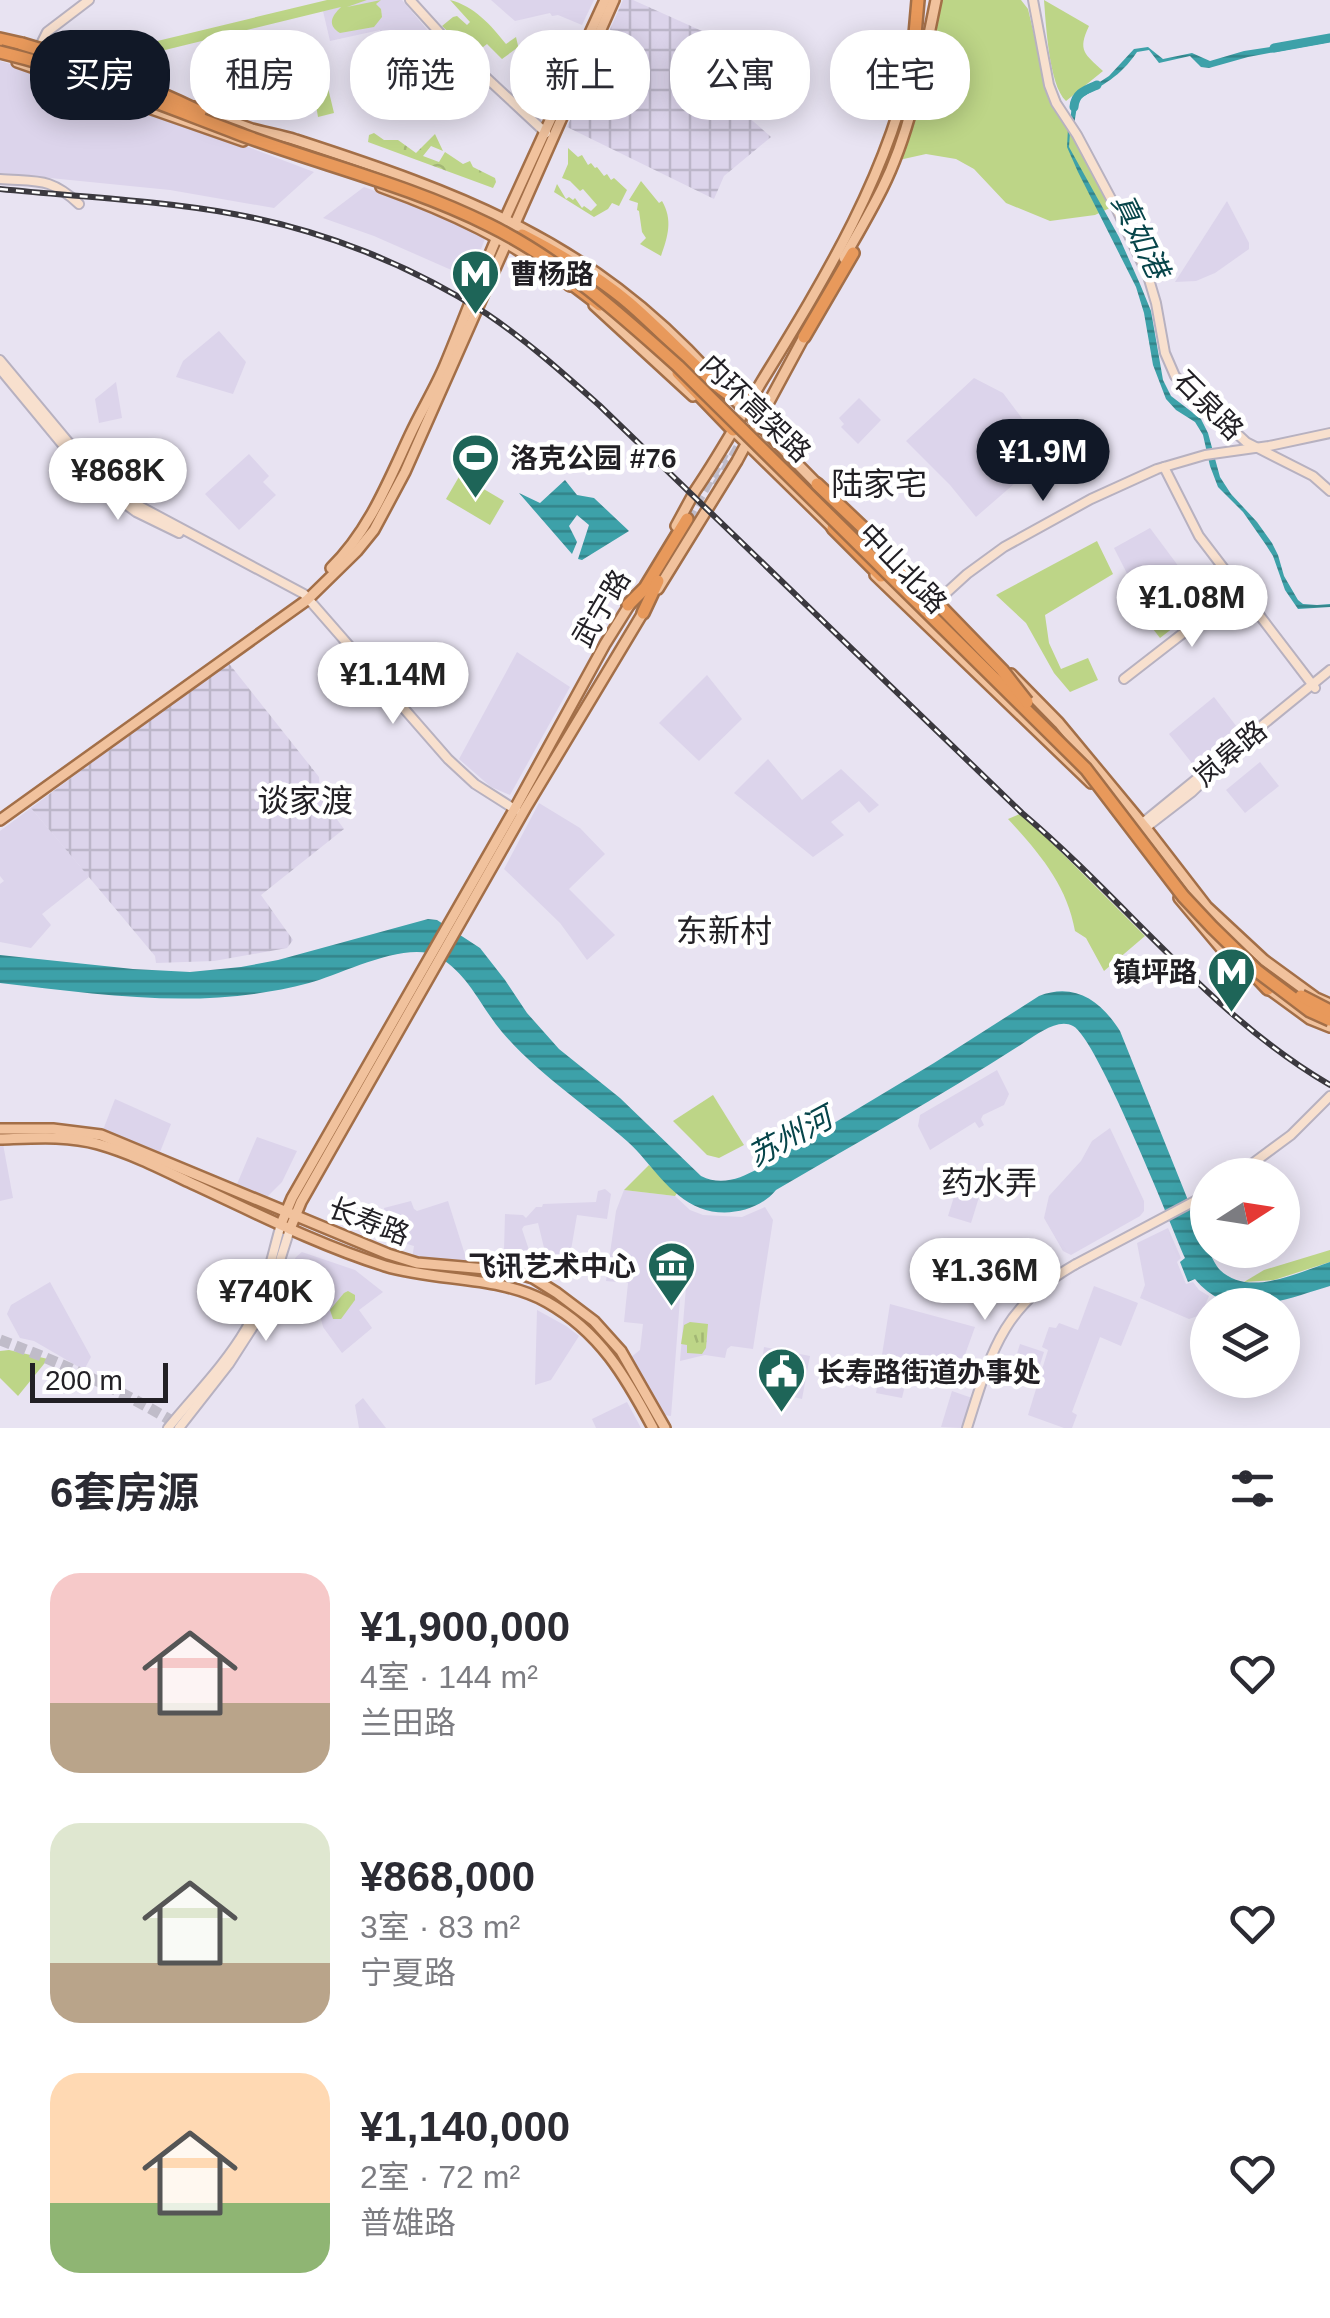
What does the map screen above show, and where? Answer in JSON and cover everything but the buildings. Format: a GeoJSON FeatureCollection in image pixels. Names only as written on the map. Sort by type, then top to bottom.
{"type":"FeatureCollection","features":[{"type":"Feature","properties":{"kind":"highway"},"geometry":{"type":"LineString","coordinates":[[917,30],[921,0]]}},
{"type":"Feature","properties":{"kind":"highway"},"geometry":{"type":"LineString","coordinates":[[0,47],[22,44],[70,58],[190,107]]}},
{"type":"Feature","properties":{"kind":"highway","name":"内环高架路"},"geometry":{"type":"LineString","coordinates":[[0,47],[30,59]]}},
{"type":"Feature","properties":{"kind":"highway","name":"内环高架路"},"geometry":{"type":"LineString","coordinates":[[0,47],[40,55],[190,109]]}},
{"type":"Feature","properties":{"kind":"highway","name":"内环高架路"},"geometry":{"type":"LineString","coordinates":[[170,104],[270,145],[516,230],[678,366],[1086,769],[1183,896],[1212,927],[1257,970],[1330,1024]]}},
{"type":"Feature","properties":{"kind":"highway","name":"内环高架路"},"geometry":{"type":"LineString","coordinates":[[220,120],[466,207],[516,230],[594,283],[650,332],[1094,768],[1186,891],[1216,924],[1310,1002],[1330,1007]]}},
{"type":"Feature","properties":{"kind":"highway"},"geometry":{"type":"LineString","coordinates":[[516,230],[606,285],[731,396]]}},
{"type":"Feature","properties":{"kind":"highway"},"geometry":{"type":"LineString","coordinates":[[516,230],[669,364],[733,430]]}},
{"type":"Feature","properties":{"kind":"highway"},"geometry":{"type":"LineString","coordinates":[[804,337],[853,253]]}},
{"type":"Feature","properties":{"kind":"highway"},"geometry":{"type":"LineString","coordinates":[[817,484],[1002,670],[1030,706]]}},
{"type":"Feature","properties":{"kind":"highway"},"geometry":{"type":"LineString","coordinates":[[628,606],[645,588],[690,521],[643,613]]}},
{"type":"Feature","properties":{"kind":"highway"},"geometry":{"type":"LineString","coordinates":[[833,528],[981,666]]}},
{"type":"Feature","properties":{"kind":"highway"},"geometry":{"type":"LineString","coordinates":[[1086,769],[1106,804],[1174,895],[1268,988]]}},
{"type":"Feature","properties":{"kind":"main road"},"geometry":{"type":"LineString","coordinates":[[51,30],[89,0]]}},
{"type":"Feature","properties":{"kind":"main road"},"geometry":{"type":"LineString","coordinates":[[410,0],[449,43],[549,135]]}},
{"type":"Feature","properties":{"kind":"main road"},"geometry":{"type":"LineString","coordinates":[[0,817],[304,597],[350,549],[364,529],[444,368],[472,293],[502,240],[516,230],[549,135],[605,0]]}},
{"type":"Feature","properties":{"kind":"main road"},"geometry":{"type":"LineString","coordinates":[[549,135],[614,0]]}},
{"type":"Feature","properties":{"kind":"main road","name":"武宁路"},"geometry":{"type":"LineString","coordinates":[[286,1226],[511,825],[747,442],[804,337],[883,187],[916,90],[936,0]]}},
{"type":"Feature","properties":{"kind":"main road","name":"石泉路"},"geometry":{"type":"LineString","coordinates":[[1033,0],[1048,85],[1118,210],[1148,276],[1164,352],[1175,376],[1238,436],[1313,476],[1330,491]]}},
{"type":"Feature","properties":{"kind":"main road","name":"中山北路"},"geometry":{"type":"LineString","coordinates":[[0,47],[30,46]]}},
{"type":"Feature","properties":{"kind":"main road","name":"中山北路"},"geometry":{"type":"LineString","coordinates":[[0,47],[442,210],[502,240],[585,297],[747,442],[886,587],[1082,774],[1201,926],[1232,959],[1310,1019],[1330,1024]]}},
{"type":"Feature","properties":{"kind":"main road","name":"中山北路"},"geometry":{"type":"LineString","coordinates":[[170,103],[292,138],[419,182],[590,267],[641,305],[1060,724],[1232,933],[1330,1007]]}},
{"type":"Feature","properties":{"kind":"main road","name":"武宁路"},"geometry":{"type":"LineString","coordinates":[[520,810],[628,606],[829,270],[854,221],[894,120]]}},
{"type":"Feature","properties":{"kind":"main road"},"geometry":{"type":"LineString","coordinates":[[0,180],[53,184],[79,204]]}},
{"type":"Feature","properties":{"kind":"main road"},"geometry":{"type":"LineString","coordinates":[[0,360],[90,468],[130,501],[304,597],[448,760],[475,784],[520,810]]}},
{"type":"Feature","properties":{"kind":"main road"},"geometry":{"type":"LineString","coordinates":[[0,370],[90,478],[114,496],[136,512],[304,597]]}},
{"type":"Feature","properties":{"kind":"main road"},"geometry":{"type":"LineString","coordinates":[[920,619],[966,574],[1004,547],[1091,499],[1164,467],[1205,455],[1330,433]]}},
{"type":"Feature","properties":{"kind":"main road"},"geometry":{"type":"LineString","coordinates":[[1164,467],[1199,536],[1314,686]]}},
{"type":"Feature","properties":{"kind":"main road"},"geometry":{"type":"LineString","coordinates":[[1124,679],[1240,589]]}},
{"type":"Feature","properties":{"kind":"main road","name":"岚皋路"},"geometry":{"type":"LineString","coordinates":[[1131,836],[1330,673]]}},
{"type":"Feature","properties":{"kind":"main road"},"geometry":{"type":"LineString","coordinates":[[1261,1158],[1330,1096]]}},
{"type":"Feature","properties":{"kind":"main road","name":"长寿路"},"geometry":{"type":"LineString","coordinates":[[0,1130],[53,1129],[101,1135],[388,1254],[417,1263],[533,1278],[576,1306],[608,1336],[636,1373],[665,1428]]}},
{"type":"Feature","properties":{"kind":"main road","name":"长寿路"},"geometry":{"type":"LineString","coordinates":[[0,1140],[50,1138],[96,1143],[386,1266],[427,1276],[486,1282],[546,1301],[600,1342],[653,1428]]}},
{"type":"Feature","properties":{"kind":"main road"},"geometry":{"type":"LineString","coordinates":[[967,1428],[995,1346],[1034,1292],[1190,1204]]}},
{"type":"Feature","properties":{"kind":"main road"},"geometry":{"type":"LineString","coordinates":[[168,1428],[246,1329],[286,1226]]}},
{"type":"Feature","properties":{"kind":"main road"},"geometry":{"type":"LineString","coordinates":[[180,1428],[265,1308],[286,1226]]}},
{"type":"Feature","properties":{"kind":"shaded area"},"geometry":{"type":"Polygon","coordinates":[[[367,0],[402,0],[427,30],[350,30],[350,37],[330,41],[323,11],[367,0]]]}},
{"type":"Feature","properties":{"kind":"shaded area"},"geometry":{"type":"Polygon","coordinates":[[[491,0],[594,0],[582,25],[550,13],[515,21],[491,0]]]}},
{"type":"Feature","properties":{"kind":"shaded area"},"geometry":{"type":"Polygon","coordinates":[[[623,0],[633,0],[700,30],[670,30],[670,120],[752,120],[771,137],[724,176],[714,199],[567,127],[570,120],[650,120],[650,30],[610,30],[623,0]]]}},
{"type":"Feature","properties":{"kind":"shaded area"},"geometry":{"type":"Polygon","coordinates":[[[0,61],[30,70],[30,120],[170,119],[314,172],[274,208],[170,190],[0,173],[0,61]]]}},
{"type":"Feature","properties":{"kind":"shaded area"},"geometry":{"type":"Polygon","coordinates":[[[364,187],[455,220],[486,236],[472,273],[465,276],[323,218],[364,187]]]}},
{"type":"Feature","properties":{"kind":"shaded area"},"geometry":{"type":"Polygon","coordinates":[[[1227,201],[1249,249],[1215,273],[1196,281],[1175,282],[1227,201]]]}},
{"type":"Feature","properties":{"kind":"shaded area"},"geometry":{"type":"Polygon","coordinates":[[[219,331],[246,362],[233,394],[176,377],[183,361],[219,331]]]}},
{"type":"Feature","properties":{"kind":"shaded area"},"geometry":{"type":"Polygon","coordinates":[[[974,378],[1003,393],[1043,446],[1024,462],[1030,470],[976,517],[906,441],[974,378]]]}},
{"type":"Feature","properties":{"kind":"shaded area"},"geometry":{"type":"Polygon","coordinates":[[[116,382],[122,418],[99,423],[95,399],[116,382]]]}},
{"type":"Feature","properties":{"kind":"shaded area"},"geometry":{"type":"Polygon","coordinates":[[[859,398],[881,420],[858,444],[841,427],[844,424],[839,418],[859,398]]]}},
{"type":"Feature","properties":{"kind":"shaded area"},"geometry":{"type":"Polygon","coordinates":[[[249,454],[269,476],[263,482],[276,495],[239,530],[205,494],[249,454]]]}},
{"type":"Feature","properties":{"kind":"shaded area"},"geometry":{"type":"Polygon","coordinates":[[[1150,528],[1179,567],[1137,593],[1114,548],[1150,528]]]}},
{"type":"Feature","properties":{"kind":"shaded area"},"geometry":{"type":"Polygon","coordinates":[[[517,652],[570,687],[510,795],[491,787],[459,759],[517,652]]]}},
{"type":"Feature","properties":{"kind":"shaded area"},"geometry":{"type":"Polygon","coordinates":[[[227,661],[319,777],[320,796],[344,829],[261,895],[293,940],[287,948],[214,961],[156,963],[155,956],[31,808],[227,661]]]}},
{"type":"Feature","properties":{"kind":"shaded area"},"geometry":{"type":"Polygon","coordinates":[[[707,675],[742,719],[699,761],[659,723],[707,675]]]}},
{"type":"Feature","properties":{"kind":"shaded area"},"geometry":{"type":"Polygon","coordinates":[[[1214,697],[1240,731],[1195,767],[1169,734],[1214,697]]]}},
{"type":"Feature","properties":{"kind":"shaded area"},"geometry":{"type":"Polygon","coordinates":[[[768,759],[802,800],[841,769],[879,805],[869,813],[859,801],[831,822],[844,835],[813,857],[734,793],[768,759]]]}},
{"type":"Feature","properties":{"kind":"shaded area"},"geometry":{"type":"Polygon","coordinates":[[[1260,762],[1279,786],[1245,813],[1226,790],[1260,762]]]}},
{"type":"Feature","properties":{"kind":"shaded area"},"geometry":{"type":"Polygon","coordinates":[[[539,803],[580,828],[605,854],[569,889],[615,935],[587,960],[560,923],[504,869],[539,803]]]}},
{"type":"Feature","properties":{"kind":"shaded area"},"geometry":{"type":"Polygon","coordinates":[[[31,808],[89,877],[42,914],[51,925],[31,948],[0,942],[0,884],[4,881],[0,876],[0,831],[31,808]]]}},
{"type":"Feature","properties":{"kind":"shaded area"},"geometry":{"type":"Polygon","coordinates":[[[997,1070],[1009,1094],[1004,1105],[983,1115],[984,1125],[979,1128],[975,1122],[930,1150],[918,1126],[920,1115],[997,1070]]]}},
{"type":"Feature","properties":{"kind":"shaded area"},"geometry":{"type":"Polygon","coordinates":[[[115,1099],[171,1124],[160,1152],[103,1130],[115,1099]]]}},
{"type":"Feature","properties":{"kind":"shaded area"},"geometry":{"type":"Polygon","coordinates":[[[1110,1128],[1144,1201],[1144,1211],[1071,1255],[1063,1251],[1044,1218],[1049,1196],[1081,1161],[1092,1141],[1110,1128]]]}},
{"type":"Feature","properties":{"kind":"shaded area"},"geometry":{"type":"Polygon","coordinates":[[[257,1137],[297,1151],[282,1182],[267,1197],[237,1184],[257,1137]]]}},
{"type":"Feature","properties":{"kind":"shaded area"},"geometry":{"type":"Polygon","coordinates":[[[0,1144],[13,1198],[0,1201],[0,1144]]]}},
{"type":"Feature","properties":{"kind":"shaded area"},"geometry":{"type":"Polygon","coordinates":[[[957,1187],[980,1194],[971,1223],[948,1216],[957,1187]]]}},
{"type":"Feature","properties":{"kind":"shaded area"},"geometry":{"type":"Polygon","coordinates":[[[605,1189],[611,1194],[607,1219],[577,1215],[570,1256],[547,1260],[538,1223],[522,1229],[531,1256],[531,1273],[507,1266],[505,1214],[526,1218],[543,1204],[596,1202],[598,1191],[605,1189]]]}},
{"type":"Feature","properties":{"kind":"shaded area"},"geometry":{"type":"Polygon","coordinates":[[[624,1190],[675,1196],[690,1210],[703,1215],[742,1217],[765,1207],[773,1220],[753,1349],[731,1346],[725,1358],[705,1355],[680,1361],[686,1287],[681,1286],[671,1416],[663,1415],[631,1357],[640,1350],[643,1324],[624,1322],[628,1283],[606,1281],[616,1211],[624,1190]]]}},
{"type":"Feature","properties":{"kind":"shaded area"},"geometry":{"type":"Polygon","coordinates":[[[411,1201],[417,1211],[448,1201],[465,1264],[412,1259],[414,1246],[393,1240],[384,1208],[411,1201]]]}},
{"type":"Feature","properties":{"kind":"shaded area"},"geometry":{"type":"Polygon","coordinates":[[[1168,1228],[1181,1258],[1177,1262],[1186,1284],[1193,1282],[1198,1288],[1190,1288],[1190,1319],[1140,1298],[1145,1285],[1137,1243],[1168,1228]]]}},
{"type":"Feature","properties":{"kind":"shaded area"},"geometry":{"type":"Polygon","coordinates":[[[302,1252],[355,1270],[383,1292],[359,1310],[372,1328],[342,1353],[323,1327],[320,1315],[281,1312],[269,1307],[302,1252]]]}},
{"type":"Feature","properties":{"kind":"shaded area"},"geometry":{"type":"Polygon","coordinates":[[[50,1282],[91,1357],[84,1370],[34,1341],[20,1338],[7,1314],[11,1305],[50,1282]]]}},
{"type":"Feature","properties":{"kind":"shaded area"},"geometry":{"type":"Polygon","coordinates":[[[1094,1286],[1138,1303],[1121,1346],[1100,1337],[1072,1412],[1077,1415],[1072,1428],[1064,1428],[1028,1415],[1048,1350],[1042,1347],[1049,1327],[1056,1328],[1059,1323],[1078,1330],[1094,1286]]]}},
{"type":"Feature","properties":{"kind":"shaded area"},"geometry":{"type":"Polygon","coordinates":[[[890,1304],[975,1327],[953,1388],[907,1377],[902,1398],[876,1393],[890,1304]]]}},
{"type":"Feature","properties":{"kind":"shaded area"},"geometry":{"type":"Polygon","coordinates":[[[537,1310],[579,1336],[551,1380],[535,1385],[537,1310]]]}},
{"type":"Feature","properties":{"kind":"shaded area"},"geometry":{"type":"Polygon","coordinates":[[[1020,1344],[1044,1352],[1038,1371],[1014,1363],[1020,1344]]]}},
{"type":"Feature","properties":{"kind":"shaded area"},"geometry":{"type":"Polygon","coordinates":[[[764,1347],[810,1356],[802,1399],[776,1393],[771,1376],[760,1373],[764,1347]]]}},
{"type":"Feature","properties":{"kind":"shaded area"},"geometry":{"type":"Polygon","coordinates":[[[952,1391],[972,1398],[962,1428],[941,1427],[952,1391]]]}},
{"type":"Feature","properties":{"kind":"shaded area"},"geometry":{"type":"Polygon","coordinates":[[[363,1398],[386,1428],[359,1428],[355,1405],[363,1398]]]}},
{"type":"Feature","properties":{"kind":"shaded area"},"geometry":{"type":"Polygon","coordinates":[[[627,1402],[641,1428],[596,1428],[592,1419],[627,1402]]]}},
{"type":"Feature","properties":{"kind":"green space"},"geometry":{"type":"Polygon","coordinates":[[[327,0],[367,0],[347,7],[381,0],[376,4],[382,17],[374,27],[340,33],[332,23],[341,7],[247,30],[203,30],[327,0]]]}},
{"type":"Feature","properties":{"kind":"green space"},"geometry":{"type":"Polygon","coordinates":[[[450,0],[488,23],[506,44],[510,41],[510,53],[502,59],[490,47],[490,30],[446,30],[442,26],[457,16],[467,25],[470,22],[450,0]]]}},
{"type":"Feature","properties":{"kind":"green space"},"geometry":{"type":"Polygon","coordinates":[[[941,0],[1021,0],[1028,9],[1048,94],[1112,207],[1095,215],[1050,221],[1006,203],[974,169],[956,159],[926,154],[899,160],[910,120],[970,120],[970,30],[933,30],[941,0]]]}},
{"type":"Feature","properties":{"kind":"green space"},"geometry":{"type":"Polygon","coordinates":[[[1044,0],[1089,26],[1083,47],[1103,71],[1066,101],[1052,69],[1044,0]]]}},
{"type":"Feature","properties":{"kind":"green space"},"geometry":{"type":"Polygon","coordinates":[[[190,33],[190,44],[170,49],[170,38],[190,33]]]}},
{"type":"Feature","properties":{"kind":"green space"},"geometry":{"type":"Polygon","coordinates":[[[374,133],[384,140],[398,140],[416,153],[435,134],[443,151],[431,146],[423,156],[439,162],[445,152],[463,164],[470,161],[496,182],[493,188],[368,142],[369,135],[374,133]]]}},
{"type":"Feature","properties":{"kind":"green space"},"geometry":{"type":"Polygon","coordinates":[[[568,148],[627,190],[619,206],[612,203],[594,217],[554,192],[557,184],[566,199],[575,198],[582,208],[591,211],[597,205],[583,189],[580,191],[562,178],[568,164],[568,148]]]}},
{"type":"Feature","properties":{"kind":"green space"},"geometry":{"type":"Polygon","coordinates":[[[641,181],[659,203],[662,201],[667,215],[661,256],[640,244],[646,238],[638,203],[629,200],[641,181]]]}},
{"type":"Feature","properties":{"kind":"green space","name":"洛克公园 #76"},"geometry":{"type":"Polygon","coordinates":[[[460,475],[504,501],[490,525],[446,499],[460,475]]]}},
{"type":"Feature","properties":{"kind":"green space"},"geometry":{"type":"Polygon","coordinates":[[[1097,541],[1113,574],[1045,615],[1049,643],[1061,669],[1088,658],[1098,680],[1070,692],[1054,673],[1026,623],[996,595],[1097,541]]]}},
{"type":"Feature","properties":{"kind":"green space"},"geometry":{"type":"Polygon","coordinates":[[[1209,571],[1219,586],[1209,600],[1160,638],[1136,607],[1183,575],[1196,578],[1209,571]]]}},
{"type":"Feature","properties":{"kind":"green space"},"geometry":{"type":"Polygon","coordinates":[[[1022,813],[1145,936],[1104,971],[1086,938],[1075,931],[1066,899],[1050,870],[1008,819],[1022,813]]]}},
{"type":"Feature","properties":{"kind":"green space"},"geometry":{"type":"Polygon","coordinates":[[[713,1095],[744,1145],[719,1158],[707,1155],[673,1121],[713,1095]]]}},
{"type":"Feature","properties":{"kind":"green space"},"geometry":{"type":"Polygon","coordinates":[[[649,1165],[677,1193],[675,1196],[624,1190],[649,1165]]]}},
{"type":"Feature","properties":{"kind":"green space"},"geometry":{"type":"Polygon","coordinates":[[[1330,1250],[1330,1262],[1274,1280],[1244,1282],[1271,1268],[1300,1268],[1300,1259],[1330,1250]]]}},
{"type":"Feature","properties":{"kind":"green space"},"geometry":{"type":"Polygon","coordinates":[[[348,1291],[355,1295],[355,1300],[341,1319],[333,1319],[330,1310],[348,1291]]]}},
{"type":"Feature","properties":{"kind":"green space"},"geometry":{"type":"Polygon","coordinates":[[[708,1324],[702,1354],[687,1353],[687,1345],[681,1344],[684,1325],[708,1324]]]}},
{"type":"Feature","properties":{"kind":"green space"},"geometry":{"type":"Polygon","coordinates":[[[0,1351],[48,1359],[18,1396],[0,1378],[0,1351]]]}},
{"type":"Feature","properties":{"kind":"water"},"geometry":{"type":"Polygon","coordinates":[[[1330,38],[1330,42],[1209,68],[1201,67],[1190,56],[1159,63],[1149,50],[1137,52],[1118,74],[1078,100],[1074,125],[1072,122],[1075,98],[1109,76],[1134,49],[1148,47],[1163,59],[1192,53],[1210,61],[1244,51],[1330,38]]]}},
{"type":"Feature","properties":{"kind":"water"},"geometry":{"type":"Polygon","coordinates":[[[1068,128],[1069,147],[1119,237],[1151,311],[1163,380],[1171,396],[1201,419],[1220,477],[1272,543],[1298,600],[1330,607],[1298,609],[1285,590],[1266,545],[1243,512],[1218,487],[1203,435],[1195,422],[1166,399],[1153,365],[1136,287],[1067,147],[1068,128]]]}},
{"type":"Feature","properties":{"kind":"water"},"geometry":{"type":"Polygon","coordinates":[[[565,480],[577,495],[594,498],[629,531],[578,559],[589,525],[577,515],[569,526],[577,542],[572,554],[519,493],[540,503],[565,480]]]}},
{"type":"Feature","properties":{"kind":"water"},"geometry":{"type":"Polygon","coordinates":[[[428,919],[437,920],[480,948],[527,1013],[559,1049],[620,1098],[701,1176],[716,1181],[738,1178],[759,1168],[1039,996],[1075,993],[1096,1003],[1120,1031],[1190,1205],[1190,1268],[1218,1268],[1232,1278],[1259,1282],[1330,1262],[1330,1286],[1300,1294],[1300,1288],[1205,1288],[1195,1279],[1188,1282],[1180,1262],[1185,1258],[1115,1095],[1084,1038],[1067,1024],[1042,1031],[751,1208],[720,1212],[700,1208],[679,1196],[628,1142],[516,1047],[459,973],[439,957],[410,952],[393,955],[309,983],[231,996],[154,998],[0,983],[0,955],[190,972],[278,960],[428,919]]]}},
{"type":"Feature","properties":{"kind":"waterway","name":"真如港"},"geometry":{"type":"LineString","coordinates":[[1274,48],[1330,38]]}},
{"type":"Feature","properties":{"kind":"waterway","name":"真如港"},"geometry":{"type":"LineString","coordinates":[[1074,107],[1079,95],[1097,85]]}},
{"type":"Feature","properties":{"kind":"tunnel"},"geometry":{"type":"LineString","coordinates":[[717,486],[747,433]]}},
{"type":"Feature","properties":{"kind":"tunnel"},"geometry":{"type":"LineString","coordinates":[[687,519],[724,453]]}},
{"type":"Feature","properties":{"kind":"tunnel"},"geometry":{"type":"LineString","coordinates":[[0,1340],[94,1380],[184,1428]]}},
{"type":"Feature","properties":{"kind":"railway"},"geometry":{"type":"LineString","coordinates":[[0,189],[176,205],[300,229],[397,265],[487,314],[599,405],[1207,992],[1287,1057],[1330,1085]]}},
{"type":"Feature","properties":{"kind":"place","name":"曹杨路"},"geometry":{"type":"Point","coordinates":[475,316]}},
{"type":"Feature","properties":{"kind":"place","name":"洛克公园 #76"},"geometry":{"type":"Point","coordinates":[475,500]}},
{"type":"Feature","properties":{"kind":"place","name":"镇坪路"},"geometry":{"type":"Point","coordinates":[1232,1014]}},
{"type":"Feature","properties":{"kind":"place","name":"飞讯艺术中心"},"geometry":{"type":"Point","coordinates":[671,1308]}},
{"type":"Feature","properties":{"kind":"place","name":"长寿路街道办事处"},"geometry":{"type":"Point","coordinates":[782,1414]}},
{"type":"Feature","properties":{"kind":"district","name":"陆家宅"},"geometry":{"type":"Point","coordinates":[879,484]}},
{"type":"Feature","properties":{"kind":"district","name":"谈家渡"},"geometry":{"type":"Point","coordinates":[305,801]}},
{"type":"Feature","properties":{"kind":"district","name":"东新村"},"geometry":{"type":"Point","coordinates":[724,931]}},
{"type":"Feature","properties":{"kind":"district","name":"药水弄"},"geometry":{"type":"Point","coordinates":[989,1183]}},
{"type":"Feature","properties":{"kind":"water label","name":"苏州河"},"geometry":{"type":"Point","coordinates":[790,1137]}}]}
